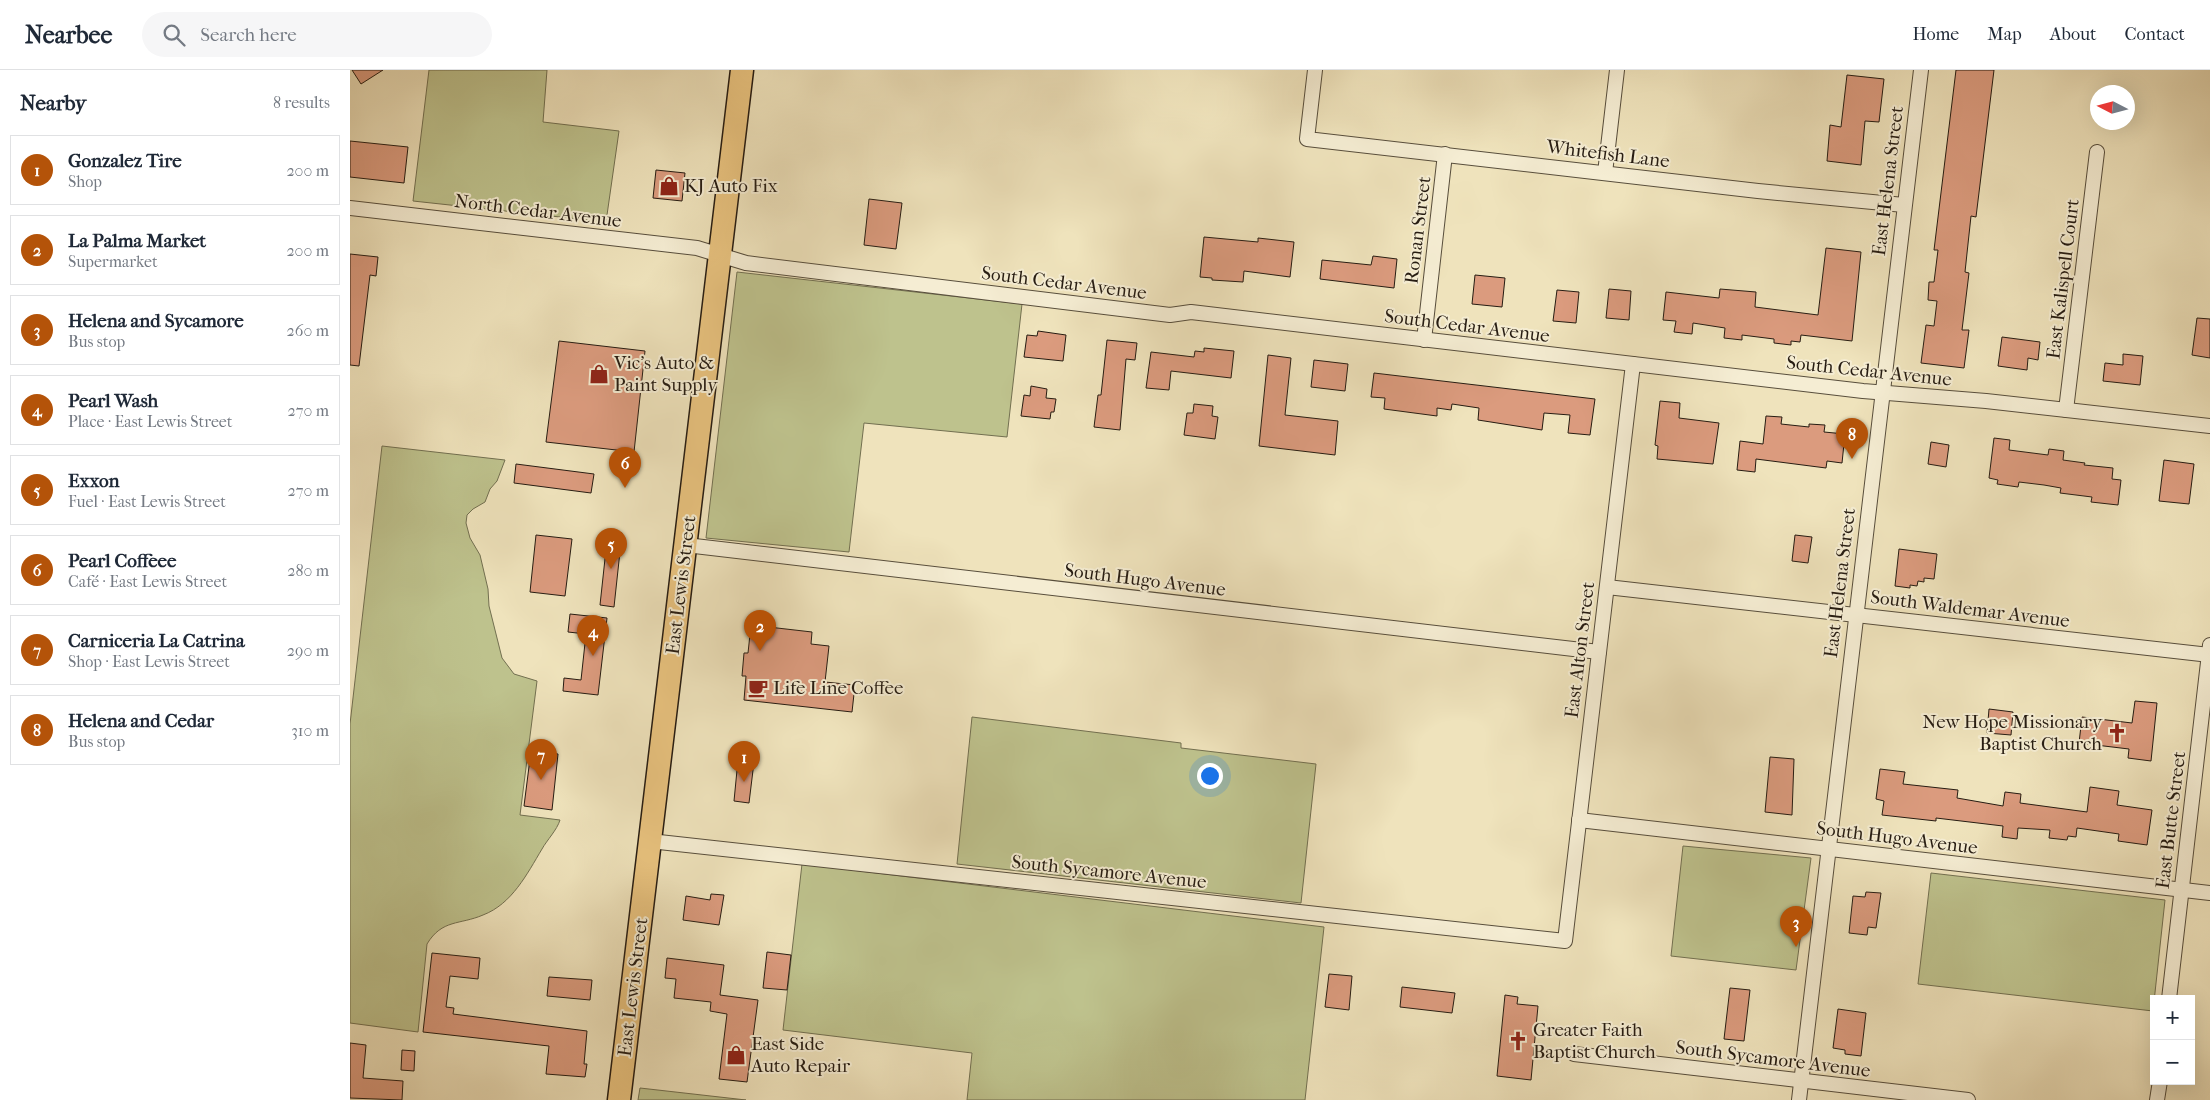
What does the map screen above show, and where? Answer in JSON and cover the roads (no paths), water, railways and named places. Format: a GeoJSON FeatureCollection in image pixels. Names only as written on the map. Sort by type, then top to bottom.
{"type":"FeatureCollection","features":[{"type":"Feature","properties":{"kind":"main road","name":"East Lewis Street"},"geometry":{"type":"LineString","coordinates":[[620,1100],[742,70]]}},
{"type":"Feature","properties":{"kind":"street","name":"Whitefish Lane"},"geometry":{"type":"LineString","coordinates":[[1314,70],[1307,138],[1605,173],[1904,205]]}},
{"type":"Feature","properties":{"kind":"street"},"geometry":{"type":"LineString","coordinates":[[1605,173],[1617,70]]}},
{"type":"Feature","properties":{"kind":"street","name":"East Helena Street"},"geometry":{"type":"LineString","coordinates":[[1799,1100],[1921,70]]}},
{"type":"Feature","properties":{"kind":"street","name":"East Kalispell Court"},"geometry":{"type":"LineString","coordinates":[[2066,410],[2097,152]]}},
{"type":"Feature","properties":{"kind":"street","name":"Ronan Street"},"geometry":{"type":"LineString","coordinates":[[1424,340],[1445,154]]}},
{"type":"Feature","properties":{"kind":"street","name":"North Cedar Avenue"},"geometry":{"type":"LineString","coordinates":[[350,208],[697,248],[721,256]]}},
{"type":"Feature","properties":{"kind":"street","name":"South Cedar Avenue"},"geometry":{"type":"LineString","coordinates":[[721,256],[746,263],[1170,315],[1191,312],[1882,392],[2210,426]]}},
{"type":"Feature","properties":{"kind":"street","name":"East Alton Street"},"geometry":{"type":"LineString","coordinates":[[1565,940],[1633,364]]}},
{"type":"Feature","properties":{"kind":"street","name":"South Hugo Avenue"},"geometry":{"type":"LineString","coordinates":[[686,546],[1599,652]]}},
{"type":"Feature","properties":{"kind":"street","name":"South Waldemar Avenue"},"geometry":{"type":"LineString","coordinates":[[1607,587],[2210,652]]}},
{"type":"Feature","properties":{"kind":"street","name":"East Butte Street"},"geometry":{"type":"LineString","coordinates":[[2169,995],[2210,652]]}},
{"type":"Feature","properties":{"kind":"street","name":"South Hugo Avenue"},"geometry":{"type":"LineString","coordinates":[[1579,820],[2210,893]]}},
{"type":"Feature","properties":{"kind":"street","name":"South Sycamore Avenue"},"geometry":{"type":"LineString","coordinates":[[650,841],[1565,940]]}},
{"type":"Feature","properties":{"kind":"street","name":"South Sycamore Avenue"},"geometry":{"type":"LineString","coordinates":[[1574,1054],[1968,1100]]}},
{"type":"Feature","properties":{"kind":"street"},"geometry":{"type":"LineString","coordinates":[[2157,1100],[2159,1085]]}},
{"type":"Feature","properties":{"kind":"place","name":"KJ Auto Fix"},"geometry":{"type":"Point","coordinates":[669,186]}},
{"type":"Feature","properties":{"kind":"place","name":"Vic's Auto & Paint Supply"},"geometry":{"type":"Point","coordinates":[599,374]}},
{"type":"Feature","properties":{"kind":"place","name":"Helena and Cedar"},"geometry":{"type":"Point","coordinates":[1852,459]}},
{"type":"Feature","properties":{"kind":"place","name":"Pearl Coffeee"},"geometry":{"type":"Point","coordinates":[625,488]}},
{"type":"Feature","properties":{"kind":"place","name":"Exxon"},"geometry":{"type":"Point","coordinates":[611,569]}},
{"type":"Feature","properties":{"kind":"place","name":"La Palma Market"},"geometry":{"type":"Point","coordinates":[760,651]}},
{"type":"Feature","properties":{"kind":"place","name":"Pearl Wash"},"geometry":{"type":"Point","coordinates":[593,656]}},
{"type":"Feature","properties":{"kind":"place","name":"Life Line Coffee"},"geometry":{"type":"Point","coordinates":[758,688]}},
{"type":"Feature","properties":{"kind":"place","name":"New Hope Missionary Baptist Church"},"geometry":{"type":"Point","coordinates":[2117,733]}},
{"type":"Feature","properties":{"kind":"place","name":"Carniceria La Catrina"},"geometry":{"type":"Point","coordinates":[541,780]}},
{"type":"Feature","properties":{"kind":"place","name":"Gonzalez Tire"},"geometry":{"type":"Point","coordinates":[744,782]}},
{"type":"Feature","properties":{"kind":"place","name":"Helena and Sycamore"},"geometry":{"type":"Point","coordinates":[1796,947]}},
{"type":"Feature","properties":{"kind":"place","name":"Greater Faith Baptist Church"},"geometry":{"type":"Point","coordinates":[1518,1041]}},
{"type":"Feature","properties":{"kind":"place","name":"East Side Auto Repair"},"geometry":{"type":"Point","coordinates":[736,1055]}}]}
